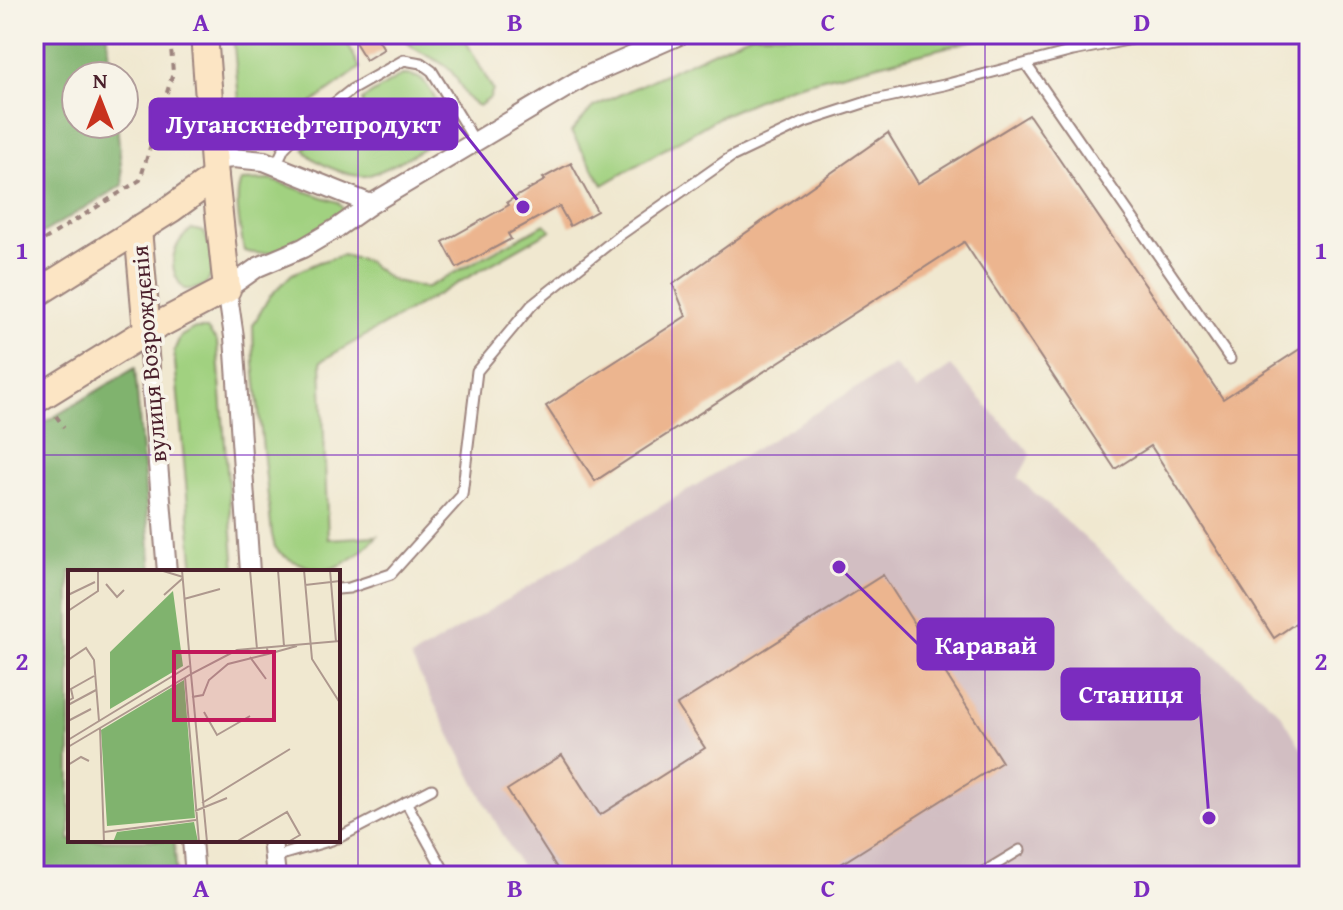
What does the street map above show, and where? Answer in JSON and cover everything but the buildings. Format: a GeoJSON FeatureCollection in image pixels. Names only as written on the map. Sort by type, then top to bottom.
{"type":"FeatureCollection","features":[{"type":"Feature","properties":{"kind":"main road"},"geometry":{"type":"LineString","coordinates":[[34,401],[147,331],[227,289],[204,34]]}},
{"type":"Feature","properties":{"kind":"main road","name":"вулиця Возрождєнія"},"geometry":{"type":"LineString","coordinates":[[147,331],[138,229],[193,194],[215,168]]}},
{"type":"Feature","properties":{"kind":"main road"},"geometry":{"type":"LineString","coordinates":[[34,295],[138,229]]}},
{"type":"Feature","properties":{"kind":"street"},"geometry":{"type":"LineString","coordinates":[[250,570],[234,337],[227,289],[258,267],[303,248],[337,228],[371,204],[584,77],[682,34]]}},
{"type":"Feature","properties":{"kind":"street"},"geometry":{"type":"LineString","coordinates":[[215,168],[248,159],[276,165],[371,204]]}},
{"type":"Feature","properties":{"kind":"street","name":"вулиця Возрождєнія"},"geometry":{"type":"LineString","coordinates":[[147,331],[167,570]]}},
{"type":"Feature","properties":{"kind":"street"},"geometry":{"type":"LineString","coordinates":[[192,842],[195,876]]}},
{"type":"Feature","properties":{"kind":"lane"},"geometry":{"type":"LineString","coordinates":[[340,589],[391,574],[462,495],[477,371],[532,305],[620,235],[731,157],[805,122],[870,101],[1073,51],[1157,34]]}},
{"type":"Feature","properties":{"kind":"lane"},"geometry":{"type":"LineString","coordinates":[[276,165],[284,148],[309,123],[351,90],[404,60],[421,63],[432,71],[476,143]]}},
{"type":"Feature","properties":{"kind":"lane"},"geometry":{"type":"LineString","coordinates":[[1026,64],[1230,359]]}},
{"type":"Feature","properties":{"kind":"lane"},"geometry":{"type":"LineString","coordinates":[[340,837],[432,789]]}},
{"type":"Feature","properties":{"kind":"lane"},"geometry":{"type":"LineString","coordinates":[[406,802],[447,876]]}},
{"type":"Feature","properties":{"kind":"lane"},"geometry":{"type":"LineString","coordinates":[[274,858],[326,842]]}},
{"type":"Feature","properties":{"kind":"lane"},"geometry":{"type":"LineString","coordinates":[[977,876],[1020,850]]}},
{"type":"Feature","properties":{"kind":"path"},"geometry":{"type":"LineString","coordinates":[[34,246],[140,180],[173,73],[170,34]]}},
{"type":"Feature","properties":{"kind":"shaded area"},"geometry":{"type":"Polygon","coordinates":[[[894,365],[917,390],[951,366],[1031,454],[1018,478],[1281,714],[1309,761],[1309,876],[526,876],[411,658],[894,365]]]}},
{"type":"Feature","properties":{"kind":"green space"},"geometry":{"type":"Polygon","coordinates":[[[34,34],[107,34],[109,60],[60,60],[60,140],[119,140],[123,185],[34,238],[34,34]]]}},
{"type":"Feature","properties":{"kind":"green space"},"geometry":{"type":"Polygon","coordinates":[[[233,34],[343,34],[360,68],[262,138],[249,128],[240,112],[233,34]]]}},
{"type":"Feature","properties":{"kind":"green space"},"geometry":{"type":"Polygon","coordinates":[[[401,34],[462,34],[493,90],[490,98],[479,106],[473,103],[448,68],[416,49],[401,34]]]}},
{"type":"Feature","properties":{"kind":"green space"},"geometry":{"type":"Polygon","coordinates":[[[751,34],[998,34],[788,87],[723,115],[603,185],[571,132],[593,107],[751,34]]]}},
{"type":"Feature","properties":{"kind":"green space"},"geometry":{"type":"Polygon","coordinates":[[[402,75],[422,80],[444,111],[448,126],[436,140],[396,163],[364,176],[331,168],[314,159],[304,149],[340,116],[346,124],[365,114],[362,100],[402,75]]]}},
{"type":"Feature","properties":{"kind":"green space"},"geometry":{"type":"Polygon","coordinates":[[[271,180],[338,202],[343,216],[283,249],[270,253],[244,251],[238,205],[241,181],[271,180]]]}},
{"type":"Feature","properties":{"kind":"green space"},"geometry":{"type":"Polygon","coordinates":[[[545,224],[551,230],[321,361],[328,539],[377,536],[355,556],[328,569],[300,564],[279,552],[272,535],[254,364],[253,325],[269,297],[292,274],[343,255],[366,261],[391,280],[426,288],[545,224]]]}},
{"type":"Feature","properties":{"kind":"green space"},"geometry":{"type":"Polygon","coordinates":[[[192,229],[204,232],[211,251],[212,270],[204,285],[184,289],[175,273],[173,257],[179,242],[192,229]]]}},
{"type":"Feature","properties":{"kind":"green space"},"geometry":{"type":"Polygon","coordinates":[[[193,329],[207,329],[217,342],[235,570],[194,570],[174,351],[180,337],[193,329]]]}},
{"type":"Feature","properties":{"kind":"green space"},"geometry":{"type":"Polygon","coordinates":[[[135,368],[152,570],[68,570],[68,842],[174,842],[177,876],[34,876],[34,429],[135,368]]]}},
{"type":"Feature","properties":{"kind":"place","name":"Луганскнефтепродукт"},"geometry":{"type":"Point","coordinates":[523,207]}},
{"type":"Feature","properties":{"kind":"place","name":"Каравай"},"geometry":{"type":"Point","coordinates":[839,567]}},
{"type":"Feature","properties":{"kind":"place","name":"Станиця"},"geometry":{"type":"Point","coordinates":[1209,818]}}]}
